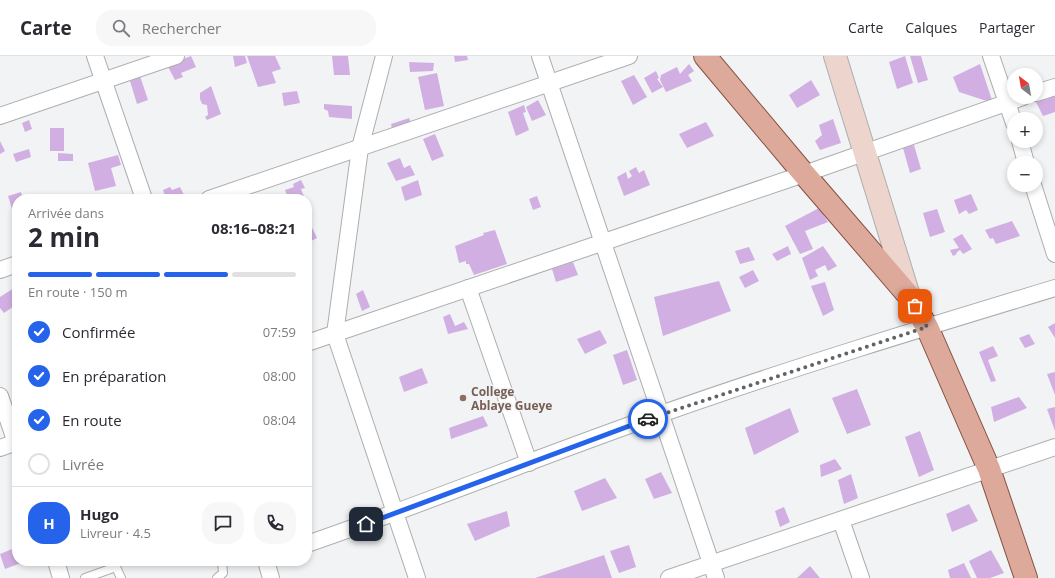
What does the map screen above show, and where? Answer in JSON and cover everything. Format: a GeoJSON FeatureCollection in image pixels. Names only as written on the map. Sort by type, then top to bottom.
{"type":"FeatureCollection","features":[{"type":"Feature","properties":{"kind":"main road"},"geometry":{"type":"LineString","coordinates":[[705,56],[909,296],[927,327],[989,469],[1026,578]]}},
{"type":"Feature","properties":{"kind":"main road"},"geometry":{"type":"LineString","coordinates":[[836,56],[864,153],[909,296]]}},
{"type":"Feature","properties":{"kind":"street"},"geometry":{"type":"LineString","coordinates":[[95,56],[142,194]]}},
{"type":"Feature","properties":{"kind":"street"},"geometry":{"type":"LineString","coordinates":[[0,116],[176,56]]}},
{"type":"Feature","properties":{"kind":"street"},"geometry":{"type":"LineString","coordinates":[[384,56],[360,148],[334,334],[417,578]]}},
{"type":"Feature","properties":{"kind":"street"},"geometry":{"type":"LineString","coordinates":[[540,56],[714,571]]}},
{"type":"Feature","properties":{"kind":"street"},"geometry":{"type":"LineString","coordinates":[[224,194],[629,56]]}},
{"type":"Feature","properties":{"kind":"street"},"geometry":{"type":"LineString","coordinates":[[312,341],[804,174],[1007,102],[991,56]]}},
{"type":"Feature","properties":{"kind":"street"},"geometry":{"type":"LineString","coordinates":[[1043,91],[1055,87]]}},
{"type":"Feature","properties":{"kind":"street"},"geometry":{"type":"LineString","coordinates":[[1035,192],[1055,254]]}},
{"type":"Feature","properties":{"kind":"street"},"geometry":{"type":"LineString","coordinates":[[0,270],[12,266]]}},
{"type":"Feature","properties":{"kind":"street"},"geometry":{"type":"LineString","coordinates":[[468,288],[529,464]]}},
{"type":"Feature","properties":{"kind":"street"},"geometry":{"type":"LineString","coordinates":[[312,542],[395,514],[661,414],[927,327],[1055,288]]}},
{"type":"Feature","properties":{"kind":"street"},"geometry":{"type":"LineString","coordinates":[[0,396],[12,430]]}},
{"type":"Feature","properties":{"kind":"street"},"geometry":{"type":"LineString","coordinates":[[0,448],[12,445]]}},
{"type":"Feature","properties":{"kind":"street"},"geometry":{"type":"LineString","coordinates":[[669,578],[714,571],[841,520],[1055,446]]}},
{"type":"Feature","properties":{"kind":"street"},"geometry":{"type":"LineString","coordinates":[[841,520],[861,578]]}},
{"type":"Feature","properties":{"kind":"street"},"geometry":{"type":"LineString","coordinates":[[57,566],[61,578]]}},
{"type":"Feature","properties":{"kind":"street"},"geometry":{"type":"LineString","coordinates":[[267,566],[271,578]]}},
{"type":"Feature","properties":{"kind":"lane"},"geometry":{"type":"LineString","coordinates":[[85,578],[111,566]]}},
{"type":"Feature","properties":{"kind":"lane"},"geometry":{"type":"LineString","coordinates":[[116,566],[121,578]]}},
{"type":"Feature","properties":{"kind":"lane"},"geometry":{"type":"LineString","coordinates":[[217,578],[223,573],[222,566]]}},
{"type":"Feature","properties":{"kind":"building"},"geometry":{"type":"Polygon","coordinates":[[[191,56],[196,67],[181,73],[183,77],[175,80],[167,65],[191,56]]]}},
{"type":"Feature","properties":{"kind":"building"},"geometry":{"type":"Polygon","coordinates":[[[233,56],[245,56],[247,63],[235,67],[233,56]]]}},
{"type":"Feature","properties":{"kind":"building"},"geometry":{"type":"Polygon","coordinates":[[[247,56],[275,56],[281,69],[272,72],[276,83],[258,87],[247,56]]]}},
{"type":"Feature","properties":{"kind":"building"},"geometry":{"type":"Polygon","coordinates":[[[332,56],[348,56],[350,75],[334,75],[332,56]]]}},
{"type":"Feature","properties":{"kind":"building"},"geometry":{"type":"Polygon","coordinates":[[[454,56],[467,56],[468,60],[455,62],[454,56]]]}},
{"type":"Feature","properties":{"kind":"building"},"geometry":{"type":"Polygon","coordinates":[[[905,56],[913,83],[897,89],[889,62],[905,56]]]}},
{"type":"Feature","properties":{"kind":"building"},"geometry":{"type":"Polygon","coordinates":[[[910,56],[921,56],[928,80],[918,83],[910,56]]]}},
{"type":"Feature","properties":{"kind":"building"},"geometry":{"type":"Polygon","coordinates":[[[409,62],[434,63],[433,71],[410,72],[409,62]]]}},
{"type":"Feature","properties":{"kind":"building"},"geometry":{"type":"Polygon","coordinates":[[[689,64],[694,71],[688,75],[692,81],[666,92],[660,80],[661,75],[677,67],[680,74],[689,64]]]}},
{"type":"Feature","properties":{"kind":"building"},"geometry":{"type":"Polygon","coordinates":[[[980,64],[993,103],[959,92],[953,77],[980,64]]]}},
{"type":"Feature","properties":{"kind":"building"},"geometry":{"type":"Polygon","coordinates":[[[656,71],[659,78],[657,79],[663,87],[652,93],[644,78],[656,71]]]}},
{"type":"Feature","properties":{"kind":"building"},"geometry":{"type":"Polygon","coordinates":[[[437,73],[444,106],[425,110],[418,77],[437,73]]]}},
{"type":"Feature","properties":{"kind":"building"},"geometry":{"type":"Polygon","coordinates":[[[634,75],[647,97],[633,105],[621,81],[634,75]]]}},
{"type":"Feature","properties":{"kind":"building"},"geometry":{"type":"Polygon","coordinates":[[[140,76],[148,100],[137,104],[130,81],[140,76]]]}},
{"type":"Feature","properties":{"kind":"building"},"geometry":{"type":"Polygon","coordinates":[[[811,80],[820,95],[797,108],[789,95],[811,80]]]}},
{"type":"Feature","properties":{"kind":"building"},"geometry":{"type":"Polygon","coordinates":[[[211,86],[221,114],[207,120],[205,117],[208,115],[207,105],[202,104],[200,93],[211,86]]]}},
{"type":"Feature","properties":{"kind":"building"},"geometry":{"type":"Polygon","coordinates":[[[297,91],[300,103],[284,106],[282,93],[297,91]]]}},
{"type":"Feature","properties":{"kind":"building"},"geometry":{"type":"Polygon","coordinates":[[[1055,95],[1055,112],[1043,116],[1043,112],[1041,112],[1037,104],[1043,104],[1043,99],[1055,95]]]}},
{"type":"Feature","properties":{"kind":"building"},"geometry":{"type":"Polygon","coordinates":[[[538,100],[546,115],[532,121],[526,107],[538,100]]]}},
{"type":"Feature","properties":{"kind":"building"},"geometry":{"type":"Polygon","coordinates":[[[324,104],[352,106],[352,119],[329,117],[328,111],[324,109],[324,104]]]}},
{"type":"Feature","properties":{"kind":"building"},"geometry":{"type":"Polygon","coordinates":[[[524,105],[526,112],[523,113],[529,130],[516,136],[508,112],[524,105]]]}},
{"type":"Feature","properties":{"kind":"building"},"geometry":{"type":"Polygon","coordinates":[[[409,118],[411,123],[392,129],[391,124],[409,118]]]}},
{"type":"Feature","properties":{"kind":"building"},"geometry":{"type":"Polygon","coordinates":[[[833,119],[841,143],[820,150],[815,141],[822,135],[819,125],[833,119]]]}},
{"type":"Feature","properties":{"kind":"building"},"geometry":{"type":"Polygon","coordinates":[[[29,120],[32,129],[25,132],[22,123],[29,120]]]}},
{"type":"Feature","properties":{"kind":"building"},"geometry":{"type":"Polygon","coordinates":[[[706,122],[714,136],[687,148],[679,134],[706,122]]]}},
{"type":"Feature","properties":{"kind":"building"},"geometry":{"type":"Polygon","coordinates":[[[50,128],[64,128],[64,151],[50,151],[50,128]]]}},
{"type":"Feature","properties":{"kind":"building"},"geometry":{"type":"Polygon","coordinates":[[[435,134],[444,156],[432,161],[423,139],[435,134]]]}},
{"type":"Feature","properties":{"kind":"building"},"geometry":{"type":"Polygon","coordinates":[[[0,141],[5,151],[0,154],[0,141]]]}},
{"type":"Feature","properties":{"kind":"building"},"geometry":{"type":"Polygon","coordinates":[[[914,145],[921,169],[910,173],[903,148],[914,145]]]}},
{"type":"Feature","properties":{"kind":"building"},"geometry":{"type":"Polygon","coordinates":[[[29,149],[31,157],[16,162],[13,154],[29,149]]]}},
{"type":"Feature","properties":{"kind":"building"},"geometry":{"type":"Polygon","coordinates":[[[58,153],[73,154],[73,161],[58,161],[58,153]]]}},
{"type":"Feature","properties":{"kind":"building"},"geometry":{"type":"Polygon","coordinates":[[[118,155],[121,165],[111,168],[116,186],[95,191],[88,163],[118,155]]]}},
{"type":"Feature","properties":{"kind":"building"},"geometry":{"type":"Polygon","coordinates":[[[400,158],[404,168],[410,165],[415,175],[396,181],[387,163],[400,158]]]}},
{"type":"Feature","properties":{"kind":"building"},"geometry":{"type":"Polygon","coordinates":[[[636,167],[639,173],[644,170],[650,185],[624,196],[617,177],[626,172],[628,179],[632,176],[629,171],[636,167]]]}},
{"type":"Feature","properties":{"kind":"building"},"geometry":{"type":"Polygon","coordinates":[[[301,180],[305,188],[301,189],[303,194],[286,194],[285,190],[294,187],[293,184],[301,180]]]}},
{"type":"Feature","properties":{"kind":"building"},"geometry":{"type":"Polygon","coordinates":[[[418,180],[422,195],[405,201],[401,187],[418,180]]]}},
{"type":"Feature","properties":{"kind":"building"},"geometry":{"type":"Polygon","coordinates":[[[170,187],[172,190],[180,187],[184,194],[164,194],[163,190],[170,187]]]}},
{"type":"Feature","properties":{"kind":"building"},"geometry":{"type":"Polygon","coordinates":[[[971,194],[978,210],[969,214],[966,210],[959,214],[954,200],[971,194]]]}},
{"type":"Feature","properties":{"kind":"building"},"geometry":{"type":"Polygon","coordinates":[[[12,195],[12,209],[8,196],[12,195]]]}},
{"type":"Feature","properties":{"kind":"building"},"geometry":{"type":"Polygon","coordinates":[[[537,196],[541,207],[533,210],[529,199],[537,196]]]}},
{"type":"Feature","properties":{"kind":"building"},"geometry":{"type":"Polygon","coordinates":[[[819,208],[828,222],[805,231],[813,249],[800,254],[785,226],[819,208]]]}},
{"type":"Feature","properties":{"kind":"building"},"geometry":{"type":"Polygon","coordinates":[[[937,209],[945,232],[930,237],[923,213],[937,209]]]}},
{"type":"Feature","properties":{"kind":"building"},"geometry":{"type":"Polygon","coordinates":[[[1012,221],[1020,236],[996,244],[993,238],[990,239],[985,230],[1012,221]]]}},
{"type":"Feature","properties":{"kind":"building"},"geometry":{"type":"Polygon","coordinates":[[[312,228],[317,238],[312,240],[312,228]]]}},
{"type":"Feature","properties":{"kind":"building"},"geometry":{"type":"Polygon","coordinates":[[[495,230],[507,264],[474,275],[469,264],[466,264],[466,261],[459,263],[455,246],[484,235],[483,233],[495,230]]]}},
{"type":"Feature","properties":{"kind":"building"},"geometry":{"type":"Polygon","coordinates":[[[962,234],[972,249],[963,254],[960,250],[953,256],[950,250],[959,248],[953,239],[962,234]]]}},
{"type":"Feature","properties":{"kind":"building"},"geometry":{"type":"Polygon","coordinates":[[[788,246],[791,254],[777,261],[772,254],[788,246]]]}},
{"type":"Feature","properties":{"kind":"building"},"geometry":{"type":"Polygon","coordinates":[[[823,246],[837,266],[828,271],[825,265],[815,270],[818,276],[810,280],[802,258],[823,246]]]}},
{"type":"Feature","properties":{"kind":"building"},"geometry":{"type":"Polygon","coordinates":[[[749,247],[755,260],[740,264],[735,251],[749,247]]]}},
{"type":"Feature","properties":{"kind":"building"},"geometry":{"type":"Polygon","coordinates":[[[573,262],[578,275],[556,282],[552,269],[573,262]]]}},
{"type":"Feature","properties":{"kind":"building"},"geometry":{"type":"Polygon","coordinates":[[[753,270],[759,281],[745,288],[739,277],[753,270]]]}},
{"type":"Feature","properties":{"kind":"building"},"geometry":{"type":"Polygon","coordinates":[[[719,281],[731,311],[663,336],[654,297],[719,281]]]}},
{"type":"Feature","properties":{"kind":"building"},"geometry":{"type":"Polygon","coordinates":[[[825,282],[834,310],[823,316],[811,286],[825,282]]]}},
{"type":"Feature","properties":{"kind":"building"},"geometry":{"type":"Polygon","coordinates":[[[12,289],[12,307],[4,313],[0,308],[0,297],[12,289]]]}},
{"type":"Feature","properties":{"kind":"building"},"geometry":{"type":"Polygon","coordinates":[[[363,290],[370,307],[362,311],[356,294],[363,290]]]}},
{"type":"Feature","properties":{"kind":"building"},"geometry":{"type":"Polygon","coordinates":[[[450,314],[455,326],[464,322],[468,329],[448,334],[443,317],[450,314]]]}},
{"type":"Feature","properties":{"kind":"building"},"geometry":{"type":"Polygon","coordinates":[[[1055,323],[1055,338],[1048,327],[1055,323]]]}},
{"type":"Feature","properties":{"kind":"building"},"geometry":{"type":"Polygon","coordinates":[[[600,330],[607,343],[585,354],[577,339],[600,330]]]}},
{"type":"Feature","properties":{"kind":"building"},"geometry":{"type":"Polygon","coordinates":[[[1029,334],[1035,344],[1025,348],[1019,338],[1029,334]]]}},
{"type":"Feature","properties":{"kind":"building"},"geometry":{"type":"Polygon","coordinates":[[[993,346],[998,356],[988,360],[996,381],[991,382],[979,352],[993,346]]]}},
{"type":"Feature","properties":{"kind":"building"},"geometry":{"type":"Polygon","coordinates":[[[627,350],[637,380],[623,385],[613,355],[627,350]]]}},
{"type":"Feature","properties":{"kind":"building"},"geometry":{"type":"Polygon","coordinates":[[[422,368],[428,383],[404,392],[399,377],[422,368]]]}},
{"type":"Feature","properties":{"kind":"building"},"geometry":{"type":"Polygon","coordinates":[[[1055,372],[1055,395],[1047,374],[1055,372]]]}},
{"type":"Feature","properties":{"kind":"building"},"geometry":{"type":"Polygon","coordinates":[[[857,389],[871,425],[847,434],[832,398],[857,389]]]}},
{"type":"Feature","properties":{"kind":"building"},"geometry":{"type":"Polygon","coordinates":[[[1019,397],[1027,408],[994,422],[991,407],[1019,397]]]}},
{"type":"Feature","properties":{"kind":"building"},"geometry":{"type":"Polygon","coordinates":[[[1055,407],[1055,431],[1047,409],[1055,407]]]}},
{"type":"Feature","properties":{"kind":"building"},"geometry":{"type":"Polygon","coordinates":[[[790,408],[799,432],[754,455],[745,428],[790,408]]]}},
{"type":"Feature","properties":{"kind":"building"},"geometry":{"type":"Polygon","coordinates":[[[483,416],[488,426],[451,439],[449,428],[483,416]]]}},
{"type":"Feature","properties":{"kind":"building"},"geometry":{"type":"Polygon","coordinates":[[[920,431],[934,470],[919,477],[905,437],[920,431]]]}},
{"type":"Feature","properties":{"kind":"building"},"geometry":{"type":"Polygon","coordinates":[[[835,459],[842,469],[821,477],[820,465],[835,459]]]}},
{"type":"Feature","properties":{"kind":"building"},"geometry":{"type":"Polygon","coordinates":[[[661,472],[672,493],[654,499],[645,479],[661,472]]]}},
{"type":"Feature","properties":{"kind":"building"},"geometry":{"type":"Polygon","coordinates":[[[851,474],[858,498],[844,504],[838,480],[851,474]]]}},
{"type":"Feature","properties":{"kind":"building"},"geometry":{"type":"Polygon","coordinates":[[[605,478],[617,498],[582,511],[574,491],[605,478]]]}},
{"type":"Feature","properties":{"kind":"building"},"geometry":{"type":"Polygon","coordinates":[[[969,504],[978,521],[952,532],[946,514],[969,504]]]}},
{"type":"Feature","properties":{"kind":"building"},"geometry":{"type":"Polygon","coordinates":[[[784,507],[790,522],[780,527],[775,511],[784,507]]]}},
{"type":"Feature","properties":{"kind":"building"},"geometry":{"type":"Polygon","coordinates":[[[507,511],[510,526],[475,541],[467,524],[507,511]]]}},
{"type":"Feature","properties":{"kind":"building"},"geometry":{"type":"Polygon","coordinates":[[[629,545],[636,567],[619,573],[610,551],[629,545]]]}},
{"type":"Feature","properties":{"kind":"building"},"geometry":{"type":"Polygon","coordinates":[[[12,549],[13,566],[5,569],[0,554],[12,549]]]}},
{"type":"Feature","properties":{"kind":"building"},"geometry":{"type":"Polygon","coordinates":[[[991,550],[1004,573],[990,578],[977,578],[969,561],[991,550]]]}},
{"type":"Feature","properties":{"kind":"building"},"geometry":{"type":"Polygon","coordinates":[[[604,555],[612,578],[535,578],[604,555]]]}},
{"type":"Feature","properties":{"kind":"building"},"geometry":{"type":"Polygon","coordinates":[[[964,563],[971,578],[950,578],[948,570],[964,563]]]}},
{"type":"Feature","properties":{"kind":"building"},"geometry":{"type":"Polygon","coordinates":[[[810,566],[820,578],[797,578],[810,566]]]}},
{"type":"Feature","properties":{"kind":"way so far"},"geometry":{"type":"LineString","coordinates":[[648,419],[927,327],[915,306]]}},
{"type":"Feature","properties":{"kind":"place","name":"College Ablaye Gueye"},"geometry":{"type":"Point","coordinates":[463,398]}},
{"type":"Feature","properties":{"kind":"route"},"geometry":{"type":"LineString","coordinates":[[366,524],[648,419]]}}]}
